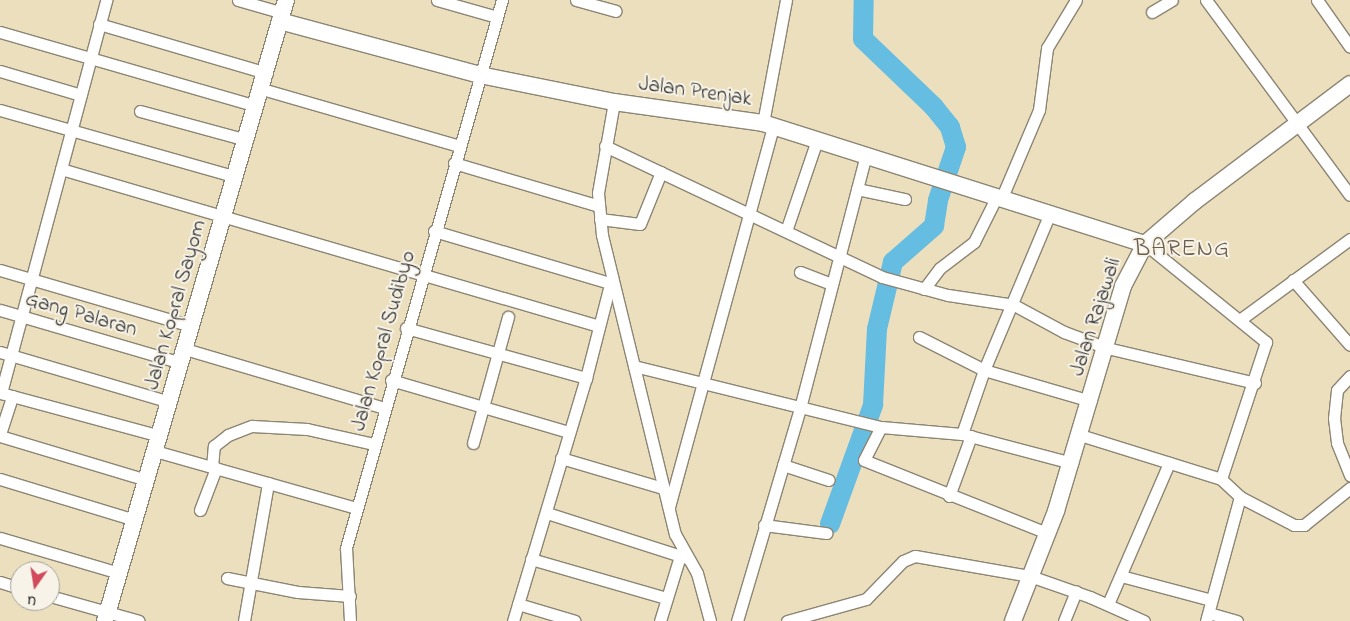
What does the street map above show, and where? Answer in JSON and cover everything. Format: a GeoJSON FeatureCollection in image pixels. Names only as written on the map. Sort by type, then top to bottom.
{"type":"FeatureCollection","features":[{"type":"Feature","properties":{"kind":"street"},"geometry":{"type":"LineString","coordinates":[[106,0],[21,316],[5,354],[0,435],[147,480]]}},
{"type":"Feature","properties":{"kind":"street"},"geometry":{"type":"LineString","coordinates":[[238,0],[283,11]]}},
{"type":"Feature","properties":{"kind":"street"},"geometry":{"type":"LineString","coordinates":[[437,0],[497,17]]}},
{"type":"Feature","properties":{"kind":"street","name":"Jalan Kopral Sudibyo"},"geometry":{"type":"LineString","coordinates":[[350,621],[346,548],[406,328],[502,0]]}},
{"type":"Feature","properties":{"kind":"street"},"geometry":{"type":"LineString","coordinates":[[576,0],[616,11]]}},
{"type":"Feature","properties":{"kind":"street"},"geometry":{"type":"LineString","coordinates":[[669,507],[749,213],[768,125],[786,0]]}},
{"type":"Feature","properties":{"kind":"street"},"geometry":{"type":"LineString","coordinates":[[924,289],[940,268],[974,242],[1000,197],[1038,110],[1047,48],[1076,0]]}},
{"type":"Feature","properties":{"kind":"street"},"geometry":{"type":"LineString","coordinates":[[1152,12],[1172,0]]}},
{"type":"Feature","properties":{"kind":"street"},"geometry":{"type":"LineString","coordinates":[[1206,0],[1350,195]]}},
{"type":"Feature","properties":{"kind":"street"},"geometry":{"type":"LineString","coordinates":[[1317,0],[1350,47]]}},
{"type":"Feature","properties":{"kind":"street","name":"Jalan Kopral Sayom"},"geometry":{"type":"LineString","coordinates":[[106,617],[262,89],[283,11]]}},
{"type":"Feature","properties":{"kind":"street","name":"Jalan Prenjak"},"geometry":{"type":"LineString","coordinates":[[283,11],[480,74],[614,102],[768,125],[1000,197],[1096,230],[1141,250]]}},
{"type":"Feature","properties":{"kind":"street"},"geometry":{"type":"LineString","coordinates":[[100,24],[266,73]]}},
{"type":"Feature","properties":{"kind":"street"},"geometry":{"type":"LineString","coordinates":[[0,32],[256,106]]}},
{"type":"Feature","properties":{"kind":"street"},"geometry":{"type":"LineString","coordinates":[[0,71],[81,95]]}},
{"type":"Feature","properties":{"kind":"street","name":"Jalan Rajawali"},"geometry":{"type":"LineString","coordinates":[[1013,621],[1072,463],[1108,348],[1124,286],[1141,250],[1295,123],[1350,84]]}},
{"type":"Feature","properties":{"kind":"street"},"geometry":{"type":"LineString","coordinates":[[262,89],[459,146]]}},
{"type":"Feature","properties":{"kind":"street"},"geometry":{"type":"LineString","coordinates":[[614,102],[605,146],[599,206],[611,279],[669,507],[674,534],[683,557],[696,573],[710,621]]}},
{"type":"Feature","properties":{"kind":"street"},"geometry":{"type":"LineString","coordinates":[[0,110],[236,177]]}},
{"type":"Feature","properties":{"kind":"street"},"geometry":{"type":"LineString","coordinates":[[140,111],[247,140]]}},
{"type":"Feature","properties":{"kind":"street"},"geometry":{"type":"LineString","coordinates":[[786,231],[817,140]]}},
{"type":"Feature","properties":{"kind":"street"},"geometry":{"type":"LineString","coordinates":[[605,146],[882,277],[924,289],[1014,305],[1064,332],[1108,348],[1255,383]]}},
{"type":"Feature","properties":{"kind":"street"},"geometry":{"type":"LineString","coordinates":[[737,621],[800,408],[866,154]]}},
{"type":"Feature","properties":{"kind":"street"},"geometry":{"type":"LineString","coordinates":[[454,163],[599,206]]}},
{"type":"Feature","properties":{"kind":"street"},"geometry":{"type":"LineString","coordinates":[[61,170],[224,214],[599,326]]}},
{"type":"Feature","properties":{"kind":"street"},"geometry":{"type":"LineString","coordinates":[[600,219],[640,224],[661,172]]}},
{"type":"Feature","properties":{"kind":"street"},"geometry":{"type":"LineString","coordinates":[[857,189],[905,199]]}},
{"type":"Feature","properties":{"kind":"street"},"geometry":{"type":"LineString","coordinates":[[949,496],[984,370],[1014,305],[1049,215]]}},
{"type":"Feature","properties":{"kind":"street"},"geometry":{"type":"LineString","coordinates":[[434,231],[611,279]]}},
{"type":"Feature","properties":{"kind":"street"},"geometry":{"type":"LineString","coordinates":[[1241,319],[1350,238]]}},
{"type":"Feature","properties":{"kind":"street"},"geometry":{"type":"LineString","coordinates":[[1141,250],[1241,319],[1266,342],[1255,383],[1221,479]]}},
{"type":"Feature","properties":{"kind":"street"},"geometry":{"type":"LineString","coordinates":[[0,270],[191,326]]}},
{"type":"Feature","properties":{"kind":"street"},"geometry":{"type":"LineString","coordinates":[[800,272],[832,284]]}},
{"type":"Feature","properties":{"kind":"street"},"geometry":{"type":"LineString","coordinates":[[513,621],[586,378],[611,279]]}},
{"type":"Feature","properties":{"kind":"street"},"geometry":{"type":"LineString","coordinates":[[1293,280],[1350,345]]}},
{"type":"Feature","properties":{"kind":"street","name":"Gang Palaran"},"geometry":{"type":"LineString","coordinates":[[0,310],[384,408]]}},
{"type":"Feature","properties":{"kind":"street"},"geometry":{"type":"LineString","coordinates":[[474,442],[508,317]]}},
{"type":"Feature","properties":{"kind":"street"},"geometry":{"type":"LineString","coordinates":[[406,328],[586,378]]}},
{"type":"Feature","properties":{"kind":"street"},"geometry":{"type":"LineString","coordinates":[[919,336],[984,370],[1091,401]]}},
{"type":"Feature","properties":{"kind":"street"},"geometry":{"type":"LineString","coordinates":[[5,354],[170,402]]}},
{"type":"Feature","properties":{"kind":"street"},"geometry":{"type":"LineString","coordinates":[[634,366],[703,381],[874,426],[967,435],[1072,463]]}},
{"type":"Feature","properties":{"kind":"street"},"geometry":{"type":"LineString","coordinates":[[1350,376],[1337,390],[1334,418],[1337,444],[1350,475]]}},
{"type":"Feature","properties":{"kind":"street"},"geometry":{"type":"LineString","coordinates":[[392,380],[569,432]]}},
{"type":"Feature","properties":{"kind":"street"},"geometry":{"type":"LineString","coordinates":[[4,393],[158,443],[214,467],[356,508]]}},
{"type":"Feature","properties":{"kind":"street"},"geometry":{"type":"LineString","coordinates":[[200,510],[214,467],[214,446],[228,435],[252,426],[307,429],[374,444]]}},
{"type":"Feature","properties":{"kind":"street"},"geometry":{"type":"LineString","coordinates":[[874,426],[864,460],[949,496],[1047,532]]}},
{"type":"Feature","properties":{"kind":"street"},"geometry":{"type":"LineString","coordinates":[[1080,435],[1221,479],[1240,497],[1294,525],[1304,525],[1350,488]]}},
{"type":"Feature","properties":{"kind":"street"},"geometry":{"type":"LineString","coordinates":[[561,458],[663,488]]}},
{"type":"Feature","properties":{"kind":"street"},"geometry":{"type":"LineString","coordinates":[[1108,604],[1169,463]]}},
{"type":"Feature","properties":{"kind":"street"},"geometry":{"type":"LineString","coordinates":[[783,465],[829,480]]}},
{"type":"Feature","properties":{"kind":"street"},"geometry":{"type":"LineString","coordinates":[[0,479],[135,520]]}},
{"type":"Feature","properties":{"kind":"street"},"geometry":{"type":"LineString","coordinates":[[244,621],[268,483]]}},
{"type":"Feature","properties":{"kind":"street"},"geometry":{"type":"LineString","coordinates":[[1237,621],[1207,617],[1240,497]]}},
{"type":"Feature","properties":{"kind":"street"},"geometry":{"type":"LineString","coordinates":[[547,513],[683,557]]}},
{"type":"Feature","properties":{"kind":"street"},"geometry":{"type":"LineString","coordinates":[[764,525],[826,533]]}},
{"type":"Feature","properties":{"kind":"street"},"geometry":{"type":"LineString","coordinates":[[0,538],[119,573]]}},
{"type":"Feature","properties":{"kind":"street"},"geometry":{"type":"LineString","coordinates":[[660,621],[666,598],[683,557]]}},
{"type":"Feature","properties":{"kind":"street"},"geometry":{"type":"LineString","coordinates":[[787,621],[861,601],[872,595],[908,557],[1030,576],[1076,591],[1144,621]]}},
{"type":"Feature","properties":{"kind":"street"},"geometry":{"type":"LineString","coordinates":[[532,558],[666,598]]}},
{"type":"Feature","properties":{"kind":"street"},"geometry":{"type":"LineString","coordinates":[[1121,576],[1211,600]]}},
{"type":"Feature","properties":{"kind":"street"},"geometry":{"type":"LineString","coordinates":[[227,578],[298,592],[350,596]]}},
{"type":"Feature","properties":{"kind":"street"},"geometry":{"type":"LineString","coordinates":[[1064,621],[1076,591]]}},
{"type":"Feature","properties":{"kind":"street"},"geometry":{"type":"LineString","coordinates":[[60,600],[106,617],[140,621]]}},
{"type":"Feature","properties":{"kind":"street"},"geometry":{"type":"LineString","coordinates":[[518,604],[575,621]]}},
{"type":"Feature","properties":{"kind":"waterway"},"geometry":{"type":"LineString","coordinates":[[830,524],[873,405],[877,329],[893,262],[934,226],[938,200],[956,147],[950,127],[934,107],[863,39],[864,0]]}},
{"type":"Feature","properties":{"kind":"district","name":"BARENG"},"geometry":{"type":"Point","coordinates":[1182,250]}}]}
